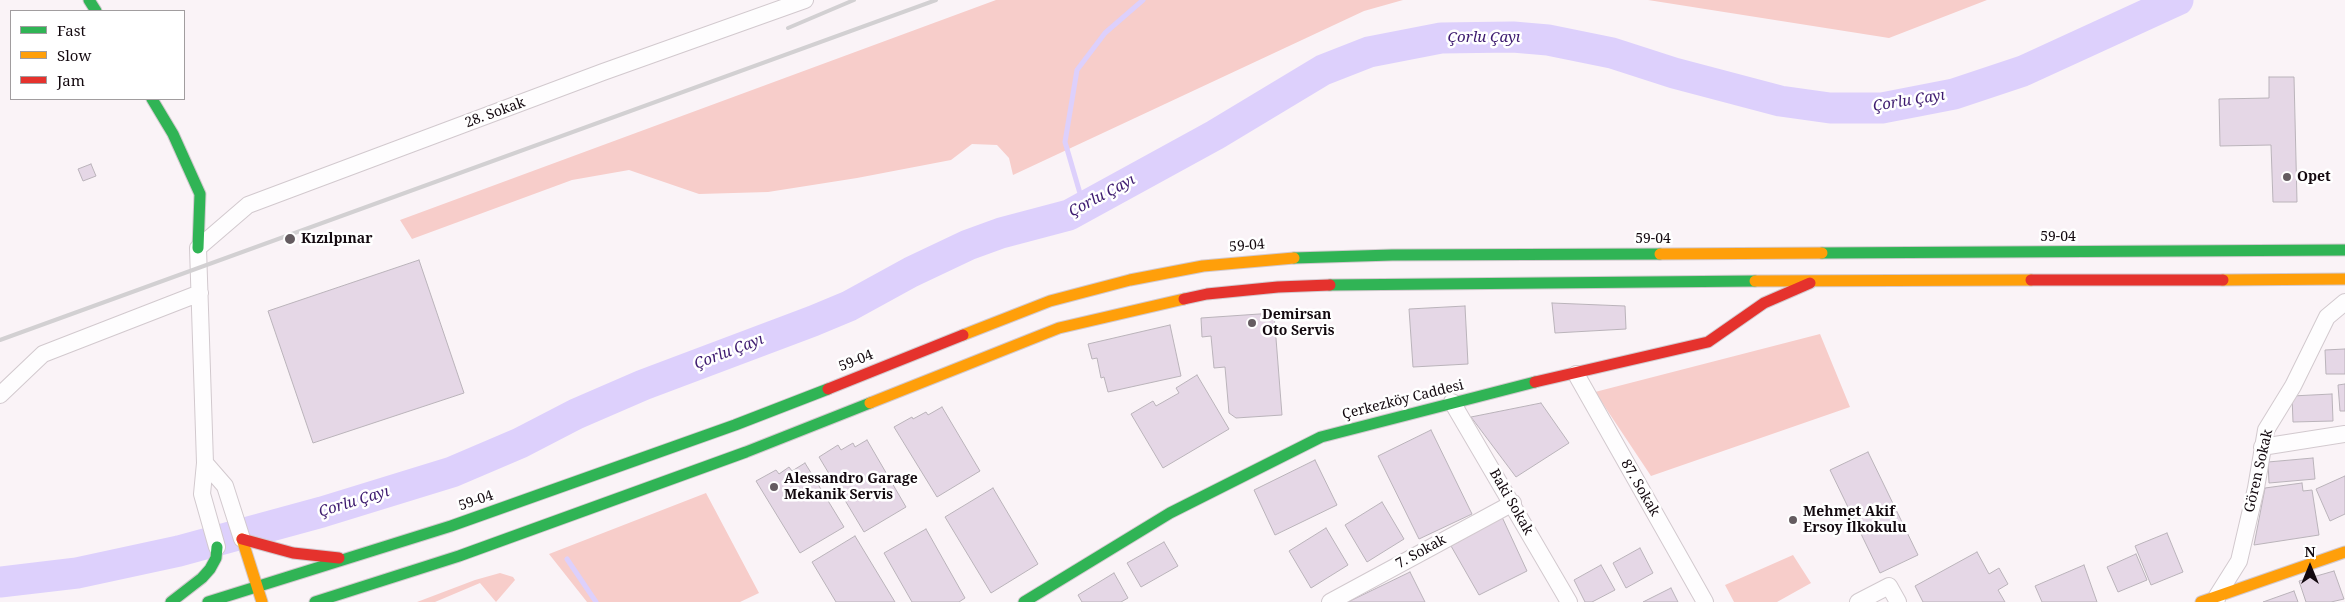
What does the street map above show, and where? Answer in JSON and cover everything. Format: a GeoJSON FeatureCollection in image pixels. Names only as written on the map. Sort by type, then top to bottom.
{"type":"FeatureCollection","features":[{"type":"Feature","properties":{"kind":"main road"},"geometry":{"type":"LineString","coordinates":[[153,100],[173,134],[200,194],[198,248]]}},
{"type":"Feature","properties":{"kind":"main road","name":"59-04"},"geometry":{"type":"LineString","coordinates":[[208,602],[230,599],[258,588],[451,526],[735,425],[1050,301],[1130,280],[1203,266],[1276,259],[1392,255],[2345,250]]}},
{"type":"Feature","properties":{"kind":"main road"},"geometry":{"type":"LineString","coordinates":[[315,602],[459,556],[746,452],[1059,328],[1137,308],[1207,294],[1278,287],[1393,283],[2345,279]]}},
{"type":"Feature","properties":{"kind":"main road","name":"Çerkezköy Caddesi"},"geometry":{"type":"LineString","coordinates":[[1024,602],[1170,513],[1321,436],[1452,402],[1708,342],[1764,303],[1810,282]]}},
{"type":"Feature","properties":{"kind":"main road"},"geometry":{"type":"LineString","coordinates":[[242,539],[293,553],[348,559]]}},
{"type":"Feature","properties":{"kind":"main road"},"geometry":{"type":"LineString","coordinates":[[242,539],[262,602]]}},
{"type":"Feature","properties":{"kind":"main road"},"geometry":{"type":"LineString","coordinates":[[217,547],[230,599]]}},
{"type":"Feature","properties":{"kind":"main road"},"geometry":{"type":"LineString","coordinates":[[172,602],[210,569],[216,558],[217,547]]}},
{"type":"Feature","properties":{"kind":"main road"},"geometry":{"type":"LineString","coordinates":[[2201,602],[2217,599],[2345,552]]}},
{"type":"Feature","properties":{"kind":"main road"},"geometry":{"type":"LineString","coordinates":[[410,584],[459,556]]}},
{"type":"Feature","properties":{"kind":"street","name":"28. Sokak"},"geometry":{"type":"LineString","coordinates":[[198,248],[248,205],[603,72],[805,0]]}},
{"type":"Feature","properties":{"kind":"street"},"geometry":{"type":"LineString","coordinates":[[198,248],[205,463],[202,494],[217,547]]}},
{"type":"Feature","properties":{"kind":"street"},"geometry":{"type":"LineString","coordinates":[[0,395],[43,354],[200,293]]}},
{"type":"Feature","properties":{"kind":"street","name":"Gören Sokak"},"geometry":{"type":"LineString","coordinates":[[2217,599],[2239,561],[2256,488],[2266,430],[2293,386],[2327,317],[2345,302]]}},
{"type":"Feature","properties":{"kind":"street"},"geometry":{"type":"LineString","coordinates":[[2327,317],[2345,315]]}},
{"type":"Feature","properties":{"kind":"street","name":"87. Sokak"},"geometry":{"type":"LineString","coordinates":[[1576,374],[1705,602]]}},
{"type":"Feature","properties":{"kind":"street","name":"Baki Sokak"},"geometry":{"type":"LineString","coordinates":[[1452,402],[1513,503],[1569,602]]}},
{"type":"Feature","properties":{"kind":"street"},"geometry":{"type":"LineString","coordinates":[[2262,447],[2345,434]]}},
{"type":"Feature","properties":{"kind":"street"},"geometry":{"type":"LineString","coordinates":[[205,463],[224,486],[242,539]]}},
{"type":"Feature","properties":{"kind":"street","name":"7. Sokak"},"geometry":{"type":"LineString","coordinates":[[1330,602],[1513,503]]}},
{"type":"Feature","properties":{"kind":"street"},"geometry":{"type":"LineString","coordinates":[[1858,602],[1889,586],[1898,602]]}},
{"type":"Feature","properties":{"kind":"shaded area"},"geometry":{"type":"Polygon","coordinates":[[[996,0],[1403,0],[1364,11],[1013,175],[1009,158],[997,145],[972,144],[951,160],[857,178],[768,192],[699,194],[629,170],[572,180],[412,239],[400,220],[996,0]]]}},
{"type":"Feature","properties":{"kind":"shaded area"},"geometry":{"type":"Polygon","coordinates":[[[1648,0],[1987,0],[1889,38],[1648,0]]]}},
{"type":"Feature","properties":{"kind":"shaded area"},"geometry":{"type":"Polygon","coordinates":[[[1820,334],[1850,407],[1651,476],[1595,392],[1820,334]]]}},
{"type":"Feature","properties":{"kind":"shaded area"},"geometry":{"type":"Polygon","coordinates":[[[706,493],[759,593],[740,602],[587,602],[549,554],[706,493]]]}},
{"type":"Feature","properties":{"kind":"shaded area"},"geometry":{"type":"Polygon","coordinates":[[[1793,555],[1811,583],[1777,602],[1734,602],[1725,585],[1793,555]]]}},
{"type":"Feature","properties":{"kind":"shaded area"},"geometry":{"type":"Polygon","coordinates":[[[500,573],[513,577],[515,580],[496,602],[480,583],[435,602],[417,602],[475,580],[500,573]]]}},
{"type":"Feature","properties":{"kind":"building"},"geometry":{"type":"Polygon","coordinates":[[[2269,77],[2294,77],[2297,202],[2273,202],[2271,145],[2220,146],[2219,99],[2269,98],[2269,77]]]}},
{"type":"Feature","properties":{"kind":"building"},"geometry":{"type":"Polygon","coordinates":[[[91,164],[96,176],[83,181],[78,169],[91,164]]]}},
{"type":"Feature","properties":{"kind":"building"},"geometry":{"type":"Polygon","coordinates":[[[419,260],[464,393],[313,443],[268,311],[419,260]]]}},
{"type":"Feature","properties":{"kind":"building"},"geometry":{"type":"Polygon","coordinates":[[[1552,303],[1625,306],[1626,329],[1555,333],[1552,303]]]}},
{"type":"Feature","properties":{"kind":"building"},"geometry":{"type":"Polygon","coordinates":[[[1465,306],[1468,364],[1413,367],[1409,309],[1465,306]]]}},
{"type":"Feature","properties":{"kind":"building"},"geometry":{"type":"Polygon","coordinates":[[[1274,313],[1282,415],[1236,418],[1229,413],[1225,367],[1214,368],[1211,336],[1202,337],[1201,318],[1274,313]]]}},
{"type":"Feature","properties":{"kind":"building"},"geometry":{"type":"Polygon","coordinates":[[[1170,325],[1181,376],[1108,392],[1104,377],[1101,378],[1097,358],[1092,359],[1088,344],[1170,325]]]}},
{"type":"Feature","properties":{"kind":"building"},"geometry":{"type":"Polygon","coordinates":[[[2345,349],[2345,374],[2326,374],[2325,350],[2345,349]]]}},
{"type":"Feature","properties":{"kind":"building"},"geometry":{"type":"Polygon","coordinates":[[[1197,375],[1229,429],[1163,468],[1131,414],[1153,401],[1156,406],[1179,393],[1176,388],[1197,375]]]}},
{"type":"Feature","properties":{"kind":"building"},"geometry":{"type":"Polygon","coordinates":[[[2345,384],[2345,411],[2340,411],[2338,385],[2345,384]]]}},
{"type":"Feature","properties":{"kind":"building"},"geometry":{"type":"Polygon","coordinates":[[[2332,394],[2333,421],[2293,422],[2292,396],[2332,394]]]}},
{"type":"Feature","properties":{"kind":"building"},"geometry":{"type":"Polygon","coordinates":[[[1541,403],[1569,443],[1516,477],[1471,417],[1541,403]]]}},
{"type":"Feature","properties":{"kind":"building"},"geometry":{"type":"Polygon","coordinates":[[[942,407],[980,471],[937,497],[894,427],[912,417],[913,419],[926,412],[928,415],[942,407]]]}},
{"type":"Feature","properties":{"kind":"building"},"geometry":{"type":"Polygon","coordinates":[[[1431,430],[1472,514],[1419,539],[1378,456],[1431,430]]]}},
{"type":"Feature","properties":{"kind":"building"},"geometry":{"type":"Polygon","coordinates":[[[867,440],[906,507],[864,532],[819,457],[838,445],[841,450],[853,443],[855,447],[867,440]]]}},
{"type":"Feature","properties":{"kind":"building"},"geometry":{"type":"Polygon","coordinates":[[[1868,452],[1918,555],[1880,573],[1830,470],[1868,452]]]}},
{"type":"Feature","properties":{"kind":"building"},"geometry":{"type":"Polygon","coordinates":[[[2313,458],[2315,479],[2269,483],[2268,462],[2313,458]]]}},
{"type":"Feature","properties":{"kind":"building"},"geometry":{"type":"Polygon","coordinates":[[[1315,460],[1337,505],[1275,535],[1254,490],[1315,460]]]}},
{"type":"Feature","properties":{"kind":"building"},"geometry":{"type":"Polygon","coordinates":[[[805,463],[844,527],[800,553],[756,481],[776,470],[779,474],[789,467],[792,471],[805,463]]]}},
{"type":"Feature","properties":{"kind":"building"},"geometry":{"type":"Polygon","coordinates":[[[2345,476],[2345,514],[2330,521],[2316,489],[2345,476]]]}},
{"type":"Feature","properties":{"kind":"building"},"geometry":{"type":"Polygon","coordinates":[[[2302,483],[2303,491],[2312,490],[2319,535],[2254,545],[2265,488],[2302,483]]]}},
{"type":"Feature","properties":{"kind":"building"},"geometry":{"type":"Polygon","coordinates":[[[993,488],[1038,564],[991,593],[945,517],[993,488]]]}},
{"type":"Feature","properties":{"kind":"building"},"geometry":{"type":"Polygon","coordinates":[[[1382,502],[1404,539],[1367,562],[1345,525],[1382,502]]]}},
{"type":"Feature","properties":{"kind":"building"},"geometry":{"type":"Polygon","coordinates":[[[1502,517],[1527,571],[1479,595],[1451,546],[1502,517]]]}},
{"type":"Feature","properties":{"kind":"building"},"geometry":{"type":"Polygon","coordinates":[[[1326,528],[1348,565],[1311,588],[1289,551],[1326,528]]]}},
{"type":"Feature","properties":{"kind":"building"},"geometry":{"type":"Polygon","coordinates":[[[926,529],[965,598],[959,602],[912,602],[884,553],[926,529]]]}},
{"type":"Feature","properties":{"kind":"building"},"geometry":{"type":"Polygon","coordinates":[[[2167,533],[2183,572],[2151,585],[2135,546],[2167,533]]]}},
{"type":"Feature","properties":{"kind":"building"},"geometry":{"type":"Polygon","coordinates":[[[855,536],[895,602],[836,602],[812,562],[855,536]]]}},
{"type":"Feature","properties":{"kind":"building"},"geometry":{"type":"Polygon","coordinates":[[[1164,542],[1178,566],[1141,587],[1127,563],[1164,542]]]}},
{"type":"Feature","properties":{"kind":"building"},"geometry":{"type":"Polygon","coordinates":[[[1640,548],[1653,573],[1626,588],[1613,563],[1640,548]]]}},
{"type":"Feature","properties":{"kind":"building"},"geometry":{"type":"Polygon","coordinates":[[[1977,552],[1989,574],[1999,568],[2008,584],[1998,590],[2005,602],[1923,602],[1915,586],[1977,552]]]}},
{"type":"Feature","properties":{"kind":"building"},"geometry":{"type":"Polygon","coordinates":[[[2136,554],[2147,580],[2118,592],[2107,567],[2136,554]]]}},
{"type":"Feature","properties":{"kind":"building"},"geometry":{"type":"Polygon","coordinates":[[[1601,565],[1615,590],[1592,602],[1585,602],[1574,580],[1601,565]]]}},
{"type":"Feature","properties":{"kind":"building"},"geometry":{"type":"Polygon","coordinates":[[[2084,565],[2097,602],[2042,602],[2035,586],[2084,565]]]}},
{"type":"Feature","properties":{"kind":"building"},"geometry":{"type":"Polygon","coordinates":[[[2334,571],[2344,599],[2331,602],[2306,602],[2299,581],[2334,571]]]}},
{"type":"Feature","properties":{"kind":"building"},"geometry":{"type":"Polygon","coordinates":[[[1410,572],[1425,602],[1348,602],[1410,572]]]}},
{"type":"Feature","properties":{"kind":"building"},"geometry":{"type":"Polygon","coordinates":[[[1114,573],[1128,598],[1121,602],[1082,602],[1078,595],[1114,573]]]}},
{"type":"Feature","properties":{"kind":"building"},"geometry":{"type":"Polygon","coordinates":[[[1671,588],[1678,602],[1643,602],[1671,588]]]}},
{"type":"Feature","properties":{"kind":"building"},"geometry":{"type":"Polygon","coordinates":[[[2294,591],[2298,602],[2263,602],[2294,591]]]}},
{"type":"Feature","properties":{"kind":"waterway"},"geometry":{"type":"LineString","coordinates":[[1084,207],[1065,142],[1077,70],[1105,33],[1143,0]]}},
{"type":"Feature","properties":{"kind":"waterway","name":"Çorlu Çayı"},"geometry":{"type":"LineString","coordinates":[[0,582],[77,573],[179,551],[322,512],[452,472],[520,443],[576,414],[643,385],[849,306],[911,272],[968,245],[1001,233],[1069,215],[1215,135],[1323,70],[1369,52],[1441,38],[1513,37],[1548,40],[1612,53],[1674,73],[1780,101],[1830,108],[1882,108],[1954,94],[2023,71],[2178,0]]}},
{"type":"Feature","properties":{"kind":"waterway"},"geometry":{"type":"LineString","coordinates":[[567,559],[596,602]]}},
{"type":"Feature","properties":{"kind":"railway"},"geometry":{"type":"LineString","coordinates":[[788,28],[854,0]]}},
{"type":"Feature","properties":{"kind":"railway"},"geometry":{"type":"LineString","coordinates":[[0,340],[936,0]]}},
{"type":"Feature","properties":{"kind":"traffic: fast"},"geometry":{"type":"LineString","coordinates":[[89,0],[95,10]]}},
{"type":"Feature","properties":{"kind":"traffic: fast"},"geometry":{"type":"LineString","coordinates":[[153,100],[173,134],[200,194],[198,248]]}},
{"type":"Feature","properties":{"kind":"traffic: fast"},"geometry":{"type":"LineString","coordinates":[[1822,253],[2345,250]]}},
{"type":"Feature","properties":{"kind":"traffic: fast"},"geometry":{"type":"LineString","coordinates":[[1294,258],[1392,255],[1660,254]]}},
{"type":"Feature","properties":{"kind":"traffic: fast"},"geometry":{"type":"LineString","coordinates":[[1330,285],[1755,281]]}},
{"type":"Feature","properties":{"kind":"traffic: fast"},"geometry":{"type":"LineString","coordinates":[[1024,602],[1170,513],[1321,437],[1535,382]]}},
{"type":"Feature","properties":{"kind":"traffic: fast"},"geometry":{"type":"LineString","coordinates":[[208,602],[451,526],[735,425],[828,389]]}},
{"type":"Feature","properties":{"kind":"traffic: fast"},"geometry":{"type":"LineString","coordinates":[[315,602],[459,556],[746,452],[870,403]]}},
{"type":"Feature","properties":{"kind":"traffic: fast"},"geometry":{"type":"LineString","coordinates":[[171,602],[202,578],[210,569],[216,558],[217,547]]}},
{"type":"Feature","properties":{"kind":"traffic: slow"},"geometry":{"type":"LineString","coordinates":[[1660,254],[1822,253]]}},
{"type":"Feature","properties":{"kind":"traffic: slow"},"geometry":{"type":"LineString","coordinates":[[963,335],[1050,301],[1130,280],[1203,266],[1294,258]]}},
{"type":"Feature","properties":{"kind":"traffic: slow"},"geometry":{"type":"LineString","coordinates":[[2223,280],[2345,279]]}},
{"type":"Feature","properties":{"kind":"traffic: slow"},"geometry":{"type":"LineString","coordinates":[[1755,281],[2031,280]]}},
{"type":"Feature","properties":{"kind":"traffic: slow"},"geometry":{"type":"LineString","coordinates":[[870,403],[1059,328],[1184,299]]}},
{"type":"Feature","properties":{"kind":"traffic: slow"},"geometry":{"type":"LineString","coordinates":[[242,539],[262,602]]}},
{"type":"Feature","properties":{"kind":"traffic: slow"},"geometry":{"type":"LineString","coordinates":[[2201,602],[2345,552]]}},
{"type":"Feature","properties":{"kind":"traffic: jam"},"geometry":{"type":"LineString","coordinates":[[2031,280],[2223,280]]}},
{"type":"Feature","properties":{"kind":"traffic: jam"},"geometry":{"type":"LineString","coordinates":[[1535,382],[1708,342],[1764,303],[1810,283]]}},
{"type":"Feature","properties":{"kind":"traffic: jam"},"geometry":{"type":"LineString","coordinates":[[1184,299],[1207,294],[1278,287],[1330,285]]}},
{"type":"Feature","properties":{"kind":"traffic: jam"},"geometry":{"type":"LineString","coordinates":[[828,389],[963,335]]}},
{"type":"Feature","properties":{"kind":"traffic: jam"},"geometry":{"type":"LineString","coordinates":[[242,539],[293,553],[339,558]]}},
{"type":"Feature","properties":{"kind":"place","name":"Opet"},"geometry":{"type":"Point","coordinates":[2287,177]}},
{"type":"Feature","properties":{"kind":"place","name":"Kızılpınar"},"geometry":{"type":"Point","coordinates":[290,239]}},
{"type":"Feature","properties":{"kind":"place","name":"Demirsan Oto Servis"},"geometry":{"type":"Point","coordinates":[1252,323]}},
{"type":"Feature","properties":{"kind":"place","name":"Alessandro Garage Mekanik Servis"},"geometry":{"type":"Point","coordinates":[774,487]}},
{"type":"Feature","properties":{"kind":"place","name":"Mehmet Akif Ersoy İlkokulu"},"geometry":{"type":"Point","coordinates":[1793,520]}}]}
